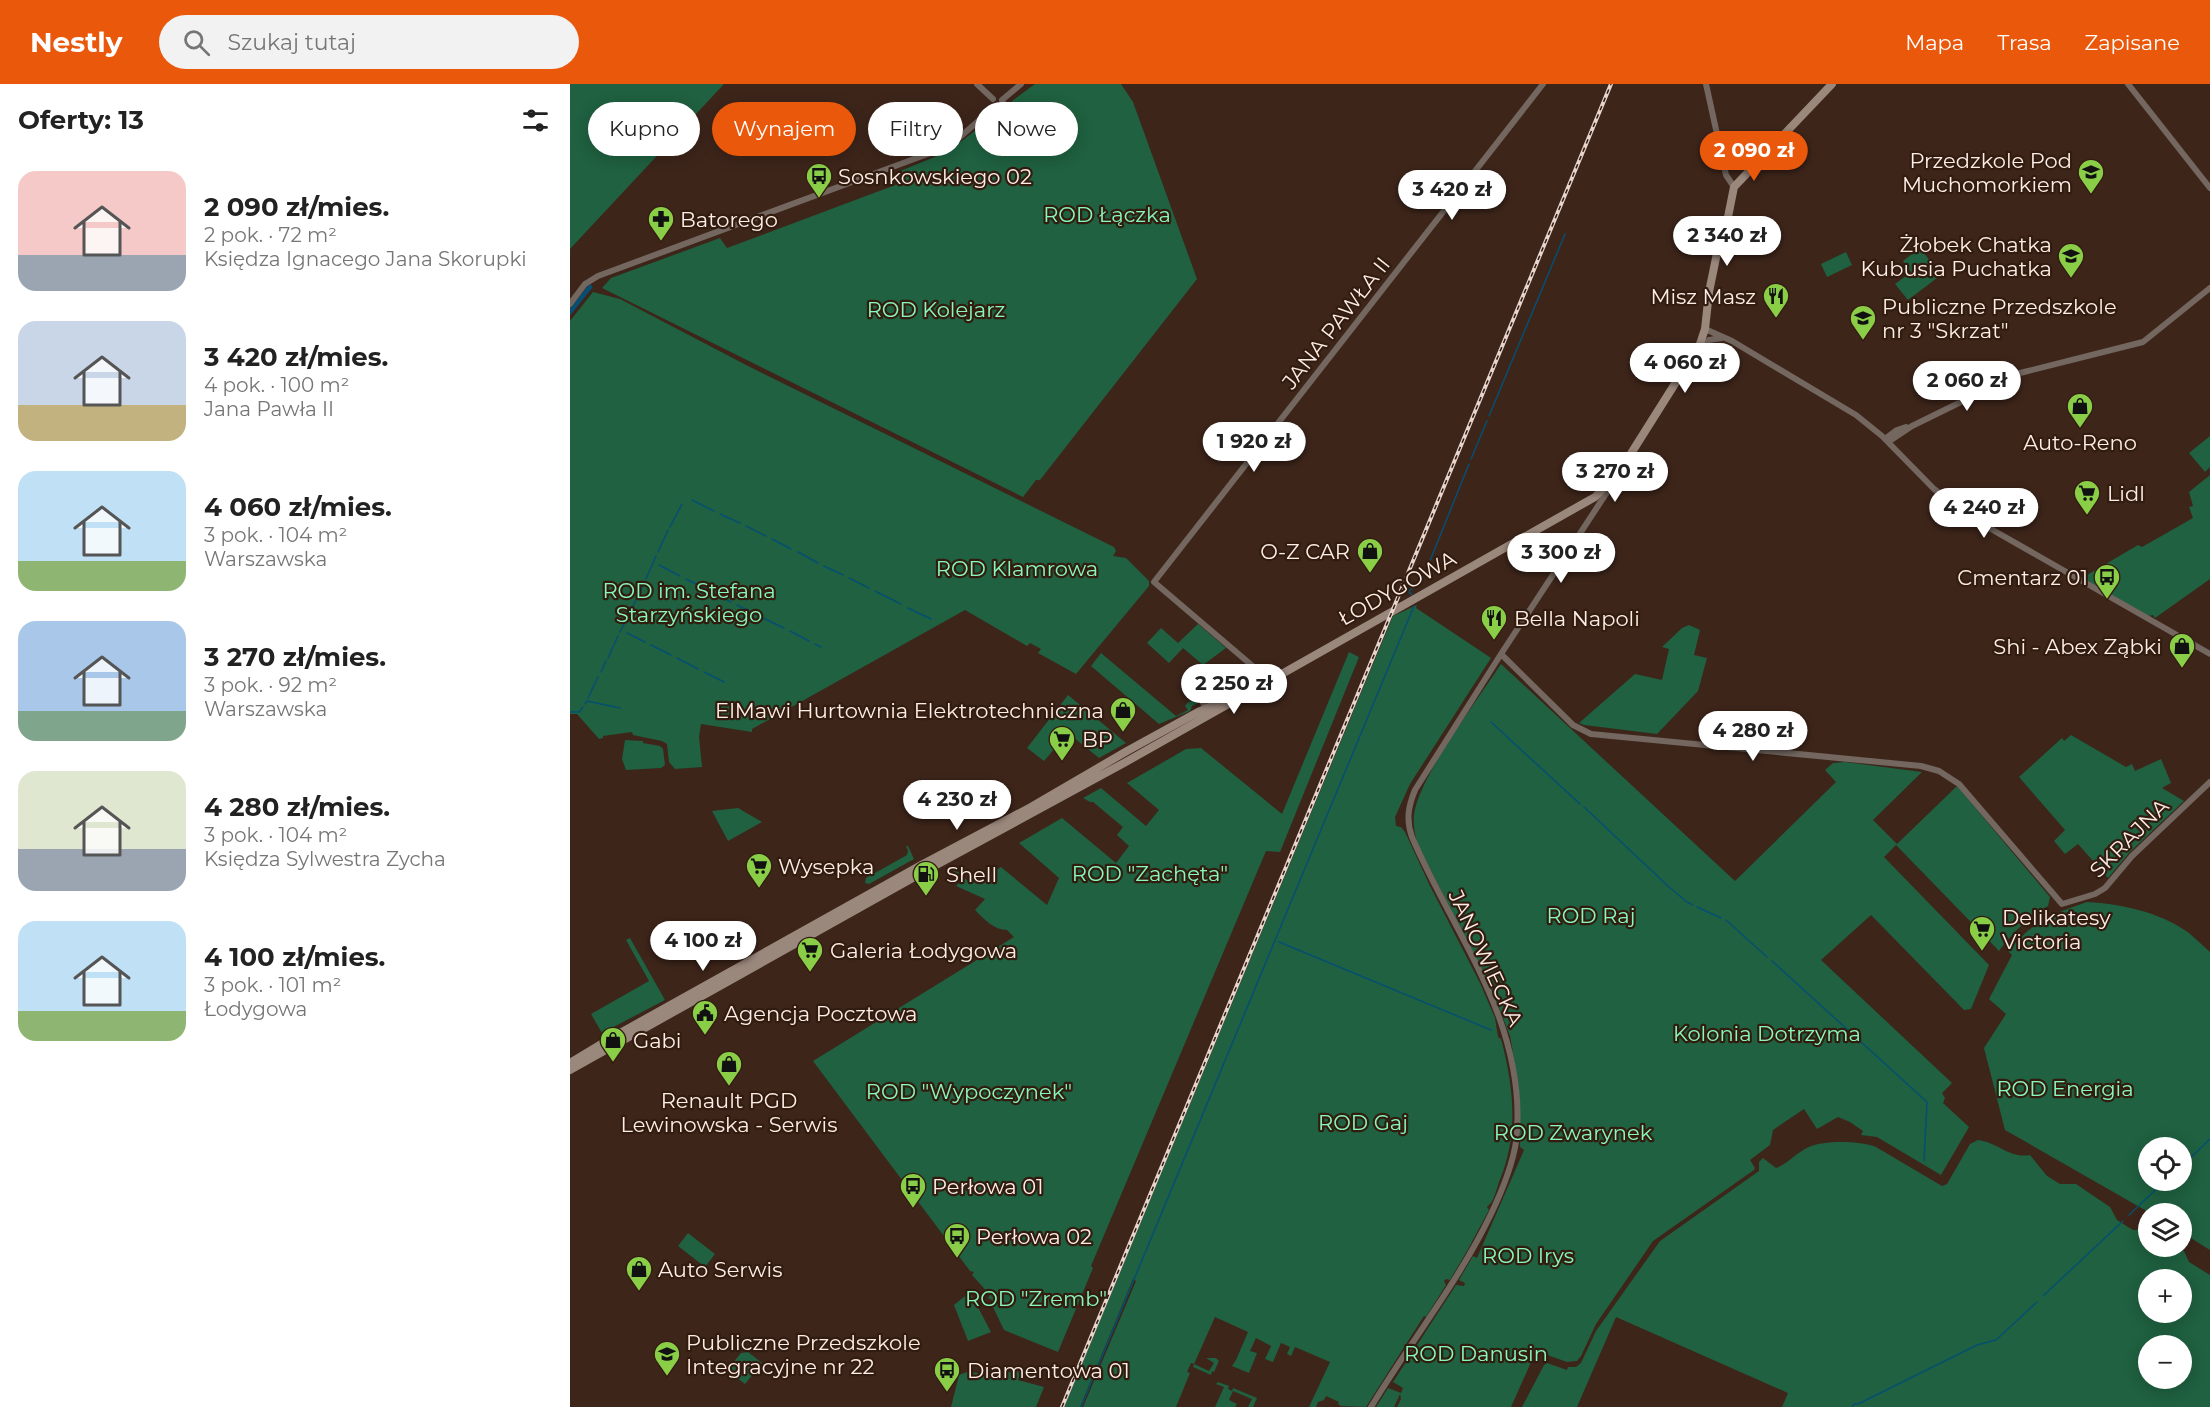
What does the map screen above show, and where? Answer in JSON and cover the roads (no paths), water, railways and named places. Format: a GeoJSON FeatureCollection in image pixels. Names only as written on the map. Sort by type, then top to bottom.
{"type":"FeatureCollection","features":[{"type":"Feature","properties":{"kind":"main road"},"geometry":{"type":"LineString","coordinates":[[1734,186],[1832,84]]}},
{"type":"Feature","properties":{"kind":"main road","name":"ŁODYGOWA"},"geometry":{"type":"LineString","coordinates":[[570,1063],[978,834],[1031,807],[1129,750],[1247,693],[1583,504],[1605,489],[1620,471],[1693,358],[1705,329],[1709,292],[1734,186]]}},
{"type":"Feature","properties":{"kind":"main road","name":"ŁODYGOWA"},"geometry":{"type":"LineString","coordinates":[[570,1070],[969,847],[1112,770],[1207,712]]}},
{"type":"Feature","properties":{"kind":"main road"},"geometry":{"type":"LineString","coordinates":[[969,847],[978,834]]}},
{"type":"Feature","properties":{"kind":"main road"},"geometry":{"type":"LineString","coordinates":[[614,1037],[614,1046]]}},
{"type":"Feature","properties":{"kind":"street"},"geometry":{"type":"LineString","coordinates":[[977,84],[993,99],[1002,100],[1022,84]]}},
{"type":"Feature","properties":{"kind":"street","name":"JANA PAWŁA II"},"geometry":{"type":"LineString","coordinates":[[1207,712],[1202,702],[1205,691],[1211,688],[1229,690],[1241,688],[1259,679],[1261,673],[1154,582],[1543,84]]}},
{"type":"Feature","properties":{"kind":"street"},"geometry":{"type":"LineString","coordinates":[[1706,84],[1726,175],[1734,186]]}},
{"type":"Feature","properties":{"kind":"street"},"geometry":{"type":"LineString","coordinates":[[2128,84],[2210,188]]}},
{"type":"Feature","properties":{"kind":"street"},"geometry":{"type":"LineString","coordinates":[[570,304],[593,278],[925,155],[960,136],[975,123]]}},
{"type":"Feature","properties":{"kind":"street"},"geometry":{"type":"LineString","coordinates":[[1886,440],[2020,373],[2143,342],[2210,288]]}},
{"type":"Feature","properties":{"kind":"street"},"geometry":{"type":"LineString","coordinates":[[1705,329],[1732,341],[1864,421],[1934,489],[1977,521],[2210,654]]}},
{"type":"Feature","properties":{"kind":"street"},"geometry":{"type":"LineString","coordinates":[[1693,358],[1711,339],[1732,341]]}},
{"type":"Feature","properties":{"kind":"street","name":"JANOWIECKA"},"geometry":{"type":"LineString","coordinates":[[1371,1407],[1480,1238],[1508,1174],[1516,1140],[1517,1114],[1514,1076],[1499,1018],[1485,985],[1417,849],[1408,826],[1409,806],[1415,790],[1620,471]]}},
{"type":"Feature","properties":{"kind":"street"},"geometry":{"type":"LineString","coordinates":[[1583,504],[1588,513],[1588,522]]}},
{"type":"Feature","properties":{"kind":"street","name":"SKRAJNA"},"geometry":{"type":"LineString","coordinates":[[1500,656],[1573,725],[1591,734],[1921,766],[1939,771],[1960,785],[2062,904],[2095,894],[2103,889],[2132,856],[2210,782]]}},
{"type":"Feature","properties":{"kind":"waterway"},"geometry":{"type":"LineString","coordinates":[[1489,416],[1565,234]]}},
{"type":"Feature","properties":{"kind":"waterway"},"geometry":{"type":"LineString","coordinates":[[570,312],[590,287]]}},
{"type":"Feature","properties":{"kind":"waterway"},"geometry":{"type":"LineString","coordinates":[[1471,459],[1487,421]]}},
{"type":"Feature","properties":{"kind":"waterway"},"geometry":{"type":"LineString","coordinates":[[1418,585],[1421,583],[1469,464]]}},
{"type":"Feature","properties":{"kind":"waterway"},"geometry":{"type":"LineString","coordinates":[[692,500],[714,511]]}},
{"type":"Feature","properties":{"kind":"waterway"},"geometry":{"type":"LineString","coordinates":[[670,527],[682,504]]}},
{"type":"Feature","properties":{"kind":"waterway"},"geometry":{"type":"LineString","coordinates":[[720,514],[740,523]]}},
{"type":"Feature","properties":{"kind":"waterway"},"geometry":{"type":"LineString","coordinates":[[746,526],[766,536]]}},
{"type":"Feature","properties":{"kind":"waterway"},"geometry":{"type":"LineString","coordinates":[[658,552],[668,530]]}},
{"type":"Feature","properties":{"kind":"waterway"},"geometry":{"type":"LineString","coordinates":[[772,539],[791,549]]}},
{"type":"Feature","properties":{"kind":"waterway"},"geometry":{"type":"LineString","coordinates":[[798,552],[818,563]]}},
{"type":"Feature","properties":{"kind":"waterway"},"geometry":{"type":"LineString","coordinates":[[646,579],[656,556]]}},
{"type":"Feature","properties":{"kind":"waterway"},"geometry":{"type":"LineString","coordinates":[[659,565],[680,576]]}},
{"type":"Feature","properties":{"kind":"waterway"},"geometry":{"type":"LineString","coordinates":[[824,566],[843,575]]}},
{"type":"Feature","properties":{"kind":"waterway"},"geometry":{"type":"LineString","coordinates":[[849,578],[869,588]]}},
{"type":"Feature","properties":{"kind":"waterway"},"geometry":{"type":"LineString","coordinates":[[686,579],[706,589]]}},
{"type":"Feature","properties":{"kind":"waterway"},"geometry":{"type":"LineString","coordinates":[[633,606],[644,583]]}},
{"type":"Feature","properties":{"kind":"waterway"},"geometry":{"type":"LineString","coordinates":[[1412,595],[1408,591],[1413,588]]}},
{"type":"Feature","properties":{"kind":"waterway"},"geometry":{"type":"LineString","coordinates":[[875,591],[901,604]]}},
{"type":"Feature","properties":{"kind":"waterway"},"geometry":{"type":"LineString","coordinates":[[712,592],[731,602]]}},
{"type":"Feature","properties":{"kind":"waterway"},"geometry":{"type":"LineString","coordinates":[[737,605],[757,615]]}},
{"type":"Feature","properties":{"kind":"waterway"},"geometry":{"type":"LineString","coordinates":[[1081,1407],[1414,606]]}},
{"type":"Feature","properties":{"kind":"waterway"},"geometry":{"type":"LineString","coordinates":[[908,608],[931,619]]}},
{"type":"Feature","properties":{"kind":"waterway"},"geometry":{"type":"LineString","coordinates":[[620,632],[632,609]]}},
{"type":"Feature","properties":{"kind":"waterway"},"geometry":{"type":"LineString","coordinates":[[763,618],[784,628]]}},
{"type":"Feature","properties":{"kind":"waterway"},"geometry":{"type":"LineString","coordinates":[[790,631],[809,641]]}},
{"type":"Feature","properties":{"kind":"waterway"},"geometry":{"type":"LineString","coordinates":[[627,633],[645,642]]}},
{"type":"Feature","properties":{"kind":"waterway"},"geometry":{"type":"LineString","coordinates":[[608,658],[618,636]]}},
{"type":"Feature","properties":{"kind":"waterway"},"geometry":{"type":"LineString","coordinates":[[815,644],[821,647]]}},
{"type":"Feature","properties":{"kind":"waterway"},"geometry":{"type":"LineString","coordinates":[[651,645],[671,655]]}},
{"type":"Feature","properties":{"kind":"waterway"},"geometry":{"type":"LineString","coordinates":[[677,658],[698,669]]}},
{"type":"Feature","properties":{"kind":"waterway"},"geometry":{"type":"LineString","coordinates":[[601,672],[606,661]]}},
{"type":"Feature","properties":{"kind":"waterway"},"geometry":{"type":"LineString","coordinates":[[704,672],[724,682]]}},
{"type":"Feature","properties":{"kind":"waterway"},"geometry":{"type":"LineString","coordinates":[[588,698],[598,677]]}},
{"type":"Feature","properties":{"kind":"waterway"},"geometry":{"type":"LineString","coordinates":[[585,704],[587,701],[620,708]]}},
{"type":"Feature","properties":{"kind":"waterway"},"geometry":{"type":"LineString","coordinates":[[570,712],[579,712],[583,707]]}},
{"type":"Feature","properties":{"kind":"waterway"},"geometry":{"type":"LineString","coordinates":[[1491,722],[1580,804]]}},
{"type":"Feature","properties":{"kind":"waterway"},"geometry":{"type":"LineString","coordinates":[[1584,807],[1669,887],[1693,905]]}},
{"type":"Feature","properties":{"kind":"waterway"},"geometry":{"type":"LineString","coordinates":[[1697,907],[1721,918]]}},
{"type":"Feature","properties":{"kind":"waterway"},"geometry":{"type":"LineString","coordinates":[[1726,920],[1767,957]]}},
{"type":"Feature","properties":{"kind":"waterway"},"geometry":{"type":"LineString","coordinates":[[1279,942],[1491,1030]]}},
{"type":"Feature","properties":{"kind":"waterway"},"geometry":{"type":"LineString","coordinates":[[1772,961],[1927,1102],[1924,1161]]}},
{"type":"Feature","properties":{"kind":"waterway"},"geometry":{"type":"LineString","coordinates":[[2192,1156],[2210,1139]]}},
{"type":"Feature","properties":{"kind":"waterway"},"geometry":{"type":"LineString","coordinates":[[2129,1215],[2154,1191]]}},
{"type":"Feature","properties":{"kind":"waterway"},"geometry":{"type":"LineString","coordinates":[[2043,1296],[2123,1221]]}},
{"type":"Feature","properties":{"kind":"waterway"},"geometry":{"type":"LineString","coordinates":[[1852,1407],[1977,1345],[1996,1340],[2037,1302]]}},
{"type":"Feature","properties":{"kind":"railway"},"geometry":{"type":"LineString","coordinates":[[1062,1407],[1611,84]]}},
{"type":"Feature","properties":{"kind":"place","name":"Przedzkole Pod Muchomorkiem"},"geometry":{"type":"Point","coordinates":[2091,195]}},
{"type":"Feature","properties":{"kind":"place","name":"Sosnkowskiego 02"},"geometry":{"type":"Point","coordinates":[819,199]}},
{"type":"Feature","properties":{"kind":"place","name":"Batorego"},"geometry":{"type":"Point","coordinates":[661,242]}},
{"type":"Feature","properties":{"kind":"place","name":"Żłobek Chatka Kubusia Puchatka"},"geometry":{"type":"Point","coordinates":[2071,279]}},
{"type":"Feature","properties":{"kind":"place","name":"Misz Masz"},"geometry":{"type":"Point","coordinates":[1776,319]}},
{"type":"Feature","properties":{"kind":"place","name":"Publiczne Przedszkole nr 3 \"Skrzat\""},"geometry":{"type":"Point","coordinates":[1863,341]}},
{"type":"Feature","properties":{"kind":"place","name":"Auto-Reno"},"geometry":{"type":"Point","coordinates":[2080,429]}},
{"type":"Feature","properties":{"kind":"place","name":"Lidl"},"geometry":{"type":"Point","coordinates":[2087,516]}},
{"type":"Feature","properties":{"kind":"place","name":"O-Z CAR"},"geometry":{"type":"Point","coordinates":[1370,574]}},
{"type":"Feature","properties":{"kind":"place","name":"Cmentarz 01"},"geometry":{"type":"Point","coordinates":[2107,600]}},
{"type":"Feature","properties":{"kind":"place","name":"Bella Napoli"},"geometry":{"type":"Point","coordinates":[1494,641]}},
{"type":"Feature","properties":{"kind":"place","name":"Shi - Abex Ząbki"},"geometry":{"type":"Point","coordinates":[2182,669]}},
{"type":"Feature","properties":{"kind":"place","name":"ElMawi Hurtownia Elektrotechniczna"},"geometry":{"type":"Point","coordinates":[1123,733]}},
{"type":"Feature","properties":{"kind":"place","name":"BP"},"geometry":{"type":"Point","coordinates":[1062,762]}},
{"type":"Feature","properties":{"kind":"place","name":"Wysepka"},"geometry":{"type":"Point","coordinates":[759,889]}},
{"type":"Feature","properties":{"kind":"place","name":"Shell"},"geometry":{"type":"Point","coordinates":[926,897]}},
{"type":"Feature","properties":{"kind":"place","name":"Delikatesy Victoria"},"geometry":{"type":"Point","coordinates":[1982,952]}},
{"type":"Feature","properties":{"kind":"place","name":"Galeria Łodygowa"},"geometry":{"type":"Point","coordinates":[810,973]}},
{"type":"Feature","properties":{"kind":"place","name":"Agencja Pocztowa"},"geometry":{"type":"Point","coordinates":[705,1036]}},
{"type":"Feature","properties":{"kind":"place","name":"Gabi"},"geometry":{"type":"Point","coordinates":[613,1063]}},
{"type":"Feature","properties":{"kind":"place","name":"Renault PGD Lewinowska - Serwis"},"geometry":{"type":"Point","coordinates":[729,1087]}},
{"type":"Feature","properties":{"kind":"place","name":"Perłowa 01"},"geometry":{"type":"Point","coordinates":[913,1209]}},
{"type":"Feature","properties":{"kind":"place","name":"Perłowa 02"},"geometry":{"type":"Point","coordinates":[957,1259]}},
{"type":"Feature","properties":{"kind":"place","name":"Auto Serwis"},"geometry":{"type":"Point","coordinates":[639,1292]}},
{"type":"Feature","properties":{"kind":"place","name":"Publiczne Przedszkole Integracyjne nr 22"},"geometry":{"type":"Point","coordinates":[667,1377]}},
{"type":"Feature","properties":{"kind":"place","name":"Diamentowa 01"},"geometry":{"type":"Point","coordinates":[947,1393]}},
{"type":"Feature","properties":{"kind":"park label","name":"ROD Łączka"},"geometry":{"type":"Point","coordinates":[1107,214]}},
{"type":"Feature","properties":{"kind":"park label","name":"ROD Kolejarz"},"geometry":{"type":"Point","coordinates":[936,309]}},
{"type":"Feature","properties":{"kind":"park label","name":"ROD Klamrowa"},"geometry":{"type":"Point","coordinates":[1017,568]}},
{"type":"Feature","properties":{"kind":"park label","name":"ROD im. Stefana Starzyńskiego"},"geometry":{"type":"Point","coordinates":[689,602]}},
{"type":"Feature","properties":{"kind":"park label","name":"ROD \"Zachęta\""},"geometry":{"type":"Point","coordinates":[1150,873]}},
{"type":"Feature","properties":{"kind":"park label","name":"ROD Raj"},"geometry":{"type":"Point","coordinates":[1591,915]}},
{"type":"Feature","properties":{"kind":"park label","name":"Kolonia Dotrzyma"},"geometry":{"type":"Point","coordinates":[1767,1033]}},
{"type":"Feature","properties":{"kind":"park label","name":"ROD Energia"},"geometry":{"type":"Point","coordinates":[2065,1088]}},
{"type":"Feature","properties":{"kind":"park label","name":"ROD \"Wypoczynek\""},"geometry":{"type":"Point","coordinates":[969,1091]}},
{"type":"Feature","properties":{"kind":"park label","name":"ROD Gaj"},"geometry":{"type":"Point","coordinates":[1363,1122]}},
{"type":"Feature","properties":{"kind":"park label","name":"ROD Zwarynek"},"geometry":{"type":"Point","coordinates":[1573,1132]}},
{"type":"Feature","properties":{"kind":"park label","name":"ROD Irys"},"geometry":{"type":"Point","coordinates":[1528,1255]}},
{"type":"Feature","properties":{"kind":"park label","name":"ROD \"Zremb\""},"geometry":{"type":"Point","coordinates":[1036,1298]}},
{"type":"Feature","properties":{"kind":"park label","name":"ROD Danusin"},"geometry":{"type":"Point","coordinates":[1476,1353]}}]}
